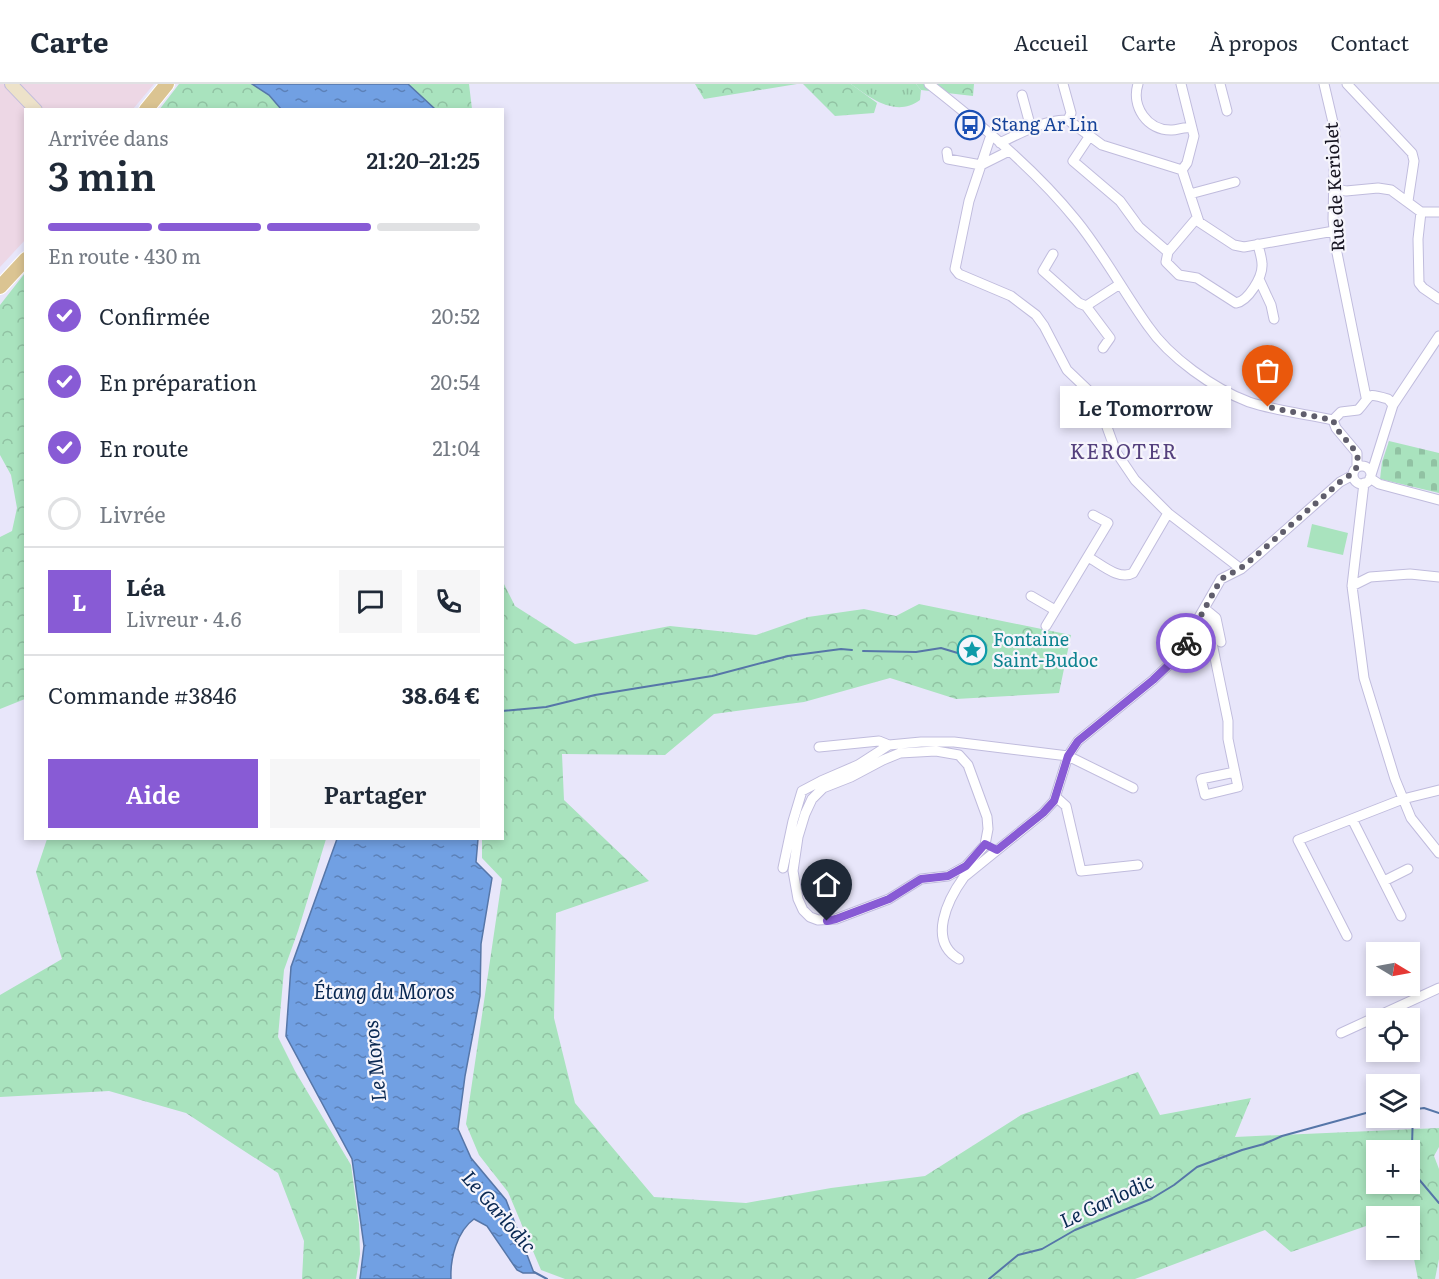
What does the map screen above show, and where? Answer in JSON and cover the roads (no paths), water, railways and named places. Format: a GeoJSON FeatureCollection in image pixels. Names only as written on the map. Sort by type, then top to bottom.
{"type":"FeatureCollection","features":[{"type":"Feature","properties":{"kind":"main road"},"geometry":{"type":"LineString","coordinates":[[11,84],[34,108]]}},
{"type":"Feature","properties":{"kind":"main road"},"geometry":{"type":"LineString","coordinates":[[148,108],[167,84]]}},
{"type":"Feature","properties":{"kind":"main road"},"geometry":{"type":"LineString","coordinates":[[0,287],[24,261]]}},
{"type":"Feature","properties":{"kind":"street"},"geometry":{"type":"LineString","coordinates":[[929,84],[991,135],[1046,186],[1075,219],[1148,327],[1182,361],[1212,384],[1240,398],[1256,404],[1333,420]]}},
{"type":"Feature","properties":{"kind":"street"},"geometry":{"type":"LineString","coordinates":[[1063,84],[1071,113],[1068,120]]}},
{"type":"Feature","properties":{"kind":"street"},"geometry":{"type":"LineString","coordinates":[[1138,84],[1136,91],[1139,109],[1147,123],[1160,129],[1190,128]]}},
{"type":"Feature","properties":{"kind":"street"},"geometry":{"type":"LineString","coordinates":[[1181,84],[1190,128],[1194,136],[1187,163],[1182,170]]}},
{"type":"Feature","properties":{"kind":"street"},"geometry":{"type":"LineString","coordinates":[[1220,84],[1227,111]]}},
{"type":"Feature","properties":{"kind":"street","name":"Rue de Keriolet"},"geometry":{"type":"LineString","coordinates":[[1324,84],[1335,131],[1334,231],[1366,397]]}},
{"type":"Feature","properties":{"kind":"street"},"geometry":{"type":"LineString","coordinates":[[1347,84],[1412,153],[1414,161],[1408,201]]}},
{"type":"Feature","properties":{"kind":"street"},"geometry":{"type":"LineString","coordinates":[[1022,94],[1032,128]]}},
{"type":"Feature","properties":{"kind":"street"},"geometry":{"type":"LineString","coordinates":[[1000,143],[1032,128],[1068,120],[1102,145],[1182,170]]}},
{"type":"Feature","properties":{"kind":"street"},"geometry":{"type":"LineString","coordinates":[[991,135],[969,201],[955,269],[959,274],[1011,296],[1028,308],[1044,326],[1067,370],[1089,391],[1099,405],[1110,438],[1135,480],[1168,513],[1241,568]]}},
{"type":"Feature","properties":{"kind":"street"},"geometry":{"type":"LineString","coordinates":[[1089,136],[1073,160],[1120,201],[1139,227],[1168,252]]}},
{"type":"Feature","properties":{"kind":"street"},"geometry":{"type":"LineString","coordinates":[[947,152],[948,159],[981,165],[1009,151]]}},
{"type":"Feature","properties":{"kind":"street"},"geometry":{"type":"LineString","coordinates":[[1182,170],[1196,219],[1240,248],[1334,231]]}},
{"type":"Feature","properties":{"kind":"street"},"geometry":{"type":"LineString","coordinates":[[1190,194],[1235,182]]}},
{"type":"Feature","properties":{"kind":"street"},"geometry":{"type":"LineString","coordinates":[[1333,188],[1346,191],[1378,188],[1391,190],[1421,212],[1439,212]]}},
{"type":"Feature","properties":{"kind":"street"},"geometry":{"type":"LineString","coordinates":[[1421,212],[1418,239],[1419,283],[1439,299]]}},
{"type":"Feature","properties":{"kind":"street"},"geometry":{"type":"LineString","coordinates":[[1196,219],[1168,252],[1166,262],[1179,275],[1197,278],[1236,303],[1244,299],[1259,279],[1263,265],[1258,244]]}},
{"type":"Feature","properties":{"kind":"street"},"geometry":{"type":"LineString","coordinates":[[1053,254],[1043,271],[1079,303],[1086,306],[1110,338],[1103,348]]}},
{"type":"Feature","properties":{"kind":"street"},"geometry":{"type":"LineString","coordinates":[[1259,279],[1274,319]]}},
{"type":"Feature","properties":{"kind":"street"},"geometry":{"type":"LineString","coordinates":[[1086,306],[1120,284]]}},
{"type":"Feature","properties":{"kind":"street"},"geometry":{"type":"LineString","coordinates":[[1439,336],[1393,405],[1368,479],[1352,586],[1364,678],[1385,747],[1411,818],[1439,853]]}},
{"type":"Feature","properties":{"kind":"street"},"geometry":{"type":"LineString","coordinates":[[1333,420],[1341,412],[1358,410],[1366,397],[1375,395],[1388,399],[1393,405]]}},
{"type":"Feature","properties":{"kind":"street"},"geometry":{"type":"LineString","coordinates":[[1333,420],[1336,428],[1357,453],[1356,482],[1368,479],[1439,500]]}},
{"type":"Feature","properties":{"kind":"street"},"geometry":{"type":"LineString","coordinates":[[959,959],[951,954],[943,938],[942,927],[956,889],[964,877],[1043,813],[1056,797],[1068,756],[1078,741],[1175,659],[1221,579],[1241,568],[1340,482],[1362,466],[1367,468],[1368,479]]}},
{"type":"Feature","properties":{"kind":"street"},"geometry":{"type":"LineString","coordinates":[[1088,556],[1120,575],[1130,575],[1168,513]]}},
{"type":"Feature","properties":{"kind":"street"},"geometry":{"type":"LineString","coordinates":[[1046,626],[1108,523],[1093,515]]}},
{"type":"Feature","properties":{"kind":"street"},"geometry":{"type":"LineString","coordinates":[[1353,568],[1370,577]]}},
{"type":"Feature","properties":{"kind":"street"},"geometry":{"type":"LineString","coordinates":[[1352,586],[1370,577],[1410,574],[1439,576]]}},
{"type":"Feature","properties":{"kind":"street"},"geometry":{"type":"LineString","coordinates":[[1031,596],[1056,610]]}},
{"type":"Feature","properties":{"kind":"street"},"geometry":{"type":"LineString","coordinates":[[1204,609],[1216,618],[1221,642]]}},
{"type":"Feature","properties":{"kind":"street"},"geometry":{"type":"LineString","coordinates":[[1204,609],[1228,721],[1228,739],[1234,772]]}},
{"type":"Feature","properties":{"kind":"street"},"geometry":{"type":"LineString","coordinates":[[819,747],[879,741],[889,745]]}},
{"type":"Feature","properties":{"kind":"street"},"geometry":{"type":"LineString","coordinates":[[783,868],[792,821],[802,791],[858,765],[889,745],[912,742],[954,742],[1068,756],[1134,788]]}},
{"type":"Feature","properties":{"kind":"street"},"geometry":{"type":"LineString","coordinates":[[936,751],[959,755],[968,765],[987,817],[988,829],[985,844],[966,866],[948,876],[921,879],[889,899],[836,919],[818,920],[810,917],[803,910],[798,899],[794,880],[794,861],[798,837],[812,799],[823,788],[900,753],[936,751]]}},
{"type":"Feature","properties":{"kind":"street"},"geometry":{"type":"LineString","coordinates":[[1347,936],[1298,840],[1403,799],[1439,790]]}},
{"type":"Feature","properties":{"kind":"street"},"geometry":{"type":"LineString","coordinates":[[1056,797],[1066,806],[1081,871],[1138,865]]}},
{"type":"Feature","properties":{"kind":"street"},"geometry":{"type":"LineString","coordinates":[[1352,819],[1401,916]]}},
{"type":"Feature","properties":{"kind":"street"},"geometry":{"type":"LineString","coordinates":[[985,844],[997,850]]}},
{"type":"Feature","properties":{"kind":"street"},"geometry":{"type":"LineString","coordinates":[[1384,881],[1408,869]]}},
{"type":"Feature","properties":{"kind":"street"},"geometry":{"type":"LineString","coordinates":[[1341,1033],[1439,988]]}},
{"type":"Feature","properties":{"kind":"water"},"geometry":{"type":"Polygon","coordinates":[[[252,84],[408,84],[434,108],[280,108],[269,95],[252,84]]]}},
{"type":"Feature","properties":{"kind":"water","name":"Étang du Moros"},"geometry":{"type":"Polygon","coordinates":[[[337,840],[478,840],[476,862],[492,878],[481,944],[480,996],[458,1129],[471,1158],[506,1200],[534,1273],[523,1273],[517,1270],[487,1226],[474,1219],[459,1238],[452,1263],[451,1279],[360,1279],[364,1246],[352,1159],[286,1036],[291,967],[337,840]]]}},
{"type":"Feature","properties":{"kind":"waterway"},"geometry":{"type":"LineString","coordinates":[[863,651],[916,652],[941,648],[961,654]]}},
{"type":"Feature","properties":{"kind":"waterway"},"geometry":{"type":"LineString","coordinates":[[504,711],[546,707],[595,695],[712,676],[788,656],[841,649],[852,650]]}},
{"type":"Feature","properties":{"kind":"waterway","name":"Le Garlodic"},"geometry":{"type":"LineString","coordinates":[[1420,1109],[1439,1113]]}},
{"type":"Feature","properties":{"kind":"waterway","name":"Le Garlodic"},"geometry":{"type":"LineString","coordinates":[[989,1279],[1018,1255],[1042,1249],[1075,1230],[1151,1199],[1197,1167],[1282,1136],[1366,1113]]}},
{"type":"Feature","properties":{"kind":"waterway"},"geometry":{"type":"LineString","coordinates":[[1412,1140],[1413,1128]]}},
{"type":"Feature","properties":{"kind":"waterway"},"geometry":{"type":"LineString","coordinates":[[1420,1181],[1439,1203]]}},
{"type":"Feature","properties":{"kind":"waterway","name":"Le Garlodic"},"geometry":{"type":"LineString","coordinates":[[534,1272],[547,1279]]}},
{"type":"Feature","properties":{"kind":"place","name":"Stang Ar Lin"},"geometry":{"type":"Point","coordinates":[970,125]}},
{"type":"Feature","properties":{"kind":"place","name":"Le Tomorrow"},"geometry":{"type":"Point","coordinates":[1268,407]}},
{"type":"Feature","properties":{"kind":"place","name":"Fontaine Saint-Budoc"},"geometry":{"type":"Point","coordinates":[972,650]}},
{"type":"Feature","properties":{"kind":"district","name":"KEROTER"},"geometry":{"type":"Point","coordinates":[1124,452]}},
{"type":"Feature","properties":{"kind":"water label","name":"Le Moros"},"geometry":{"type":"Point","coordinates":[375,1061]}}]}
